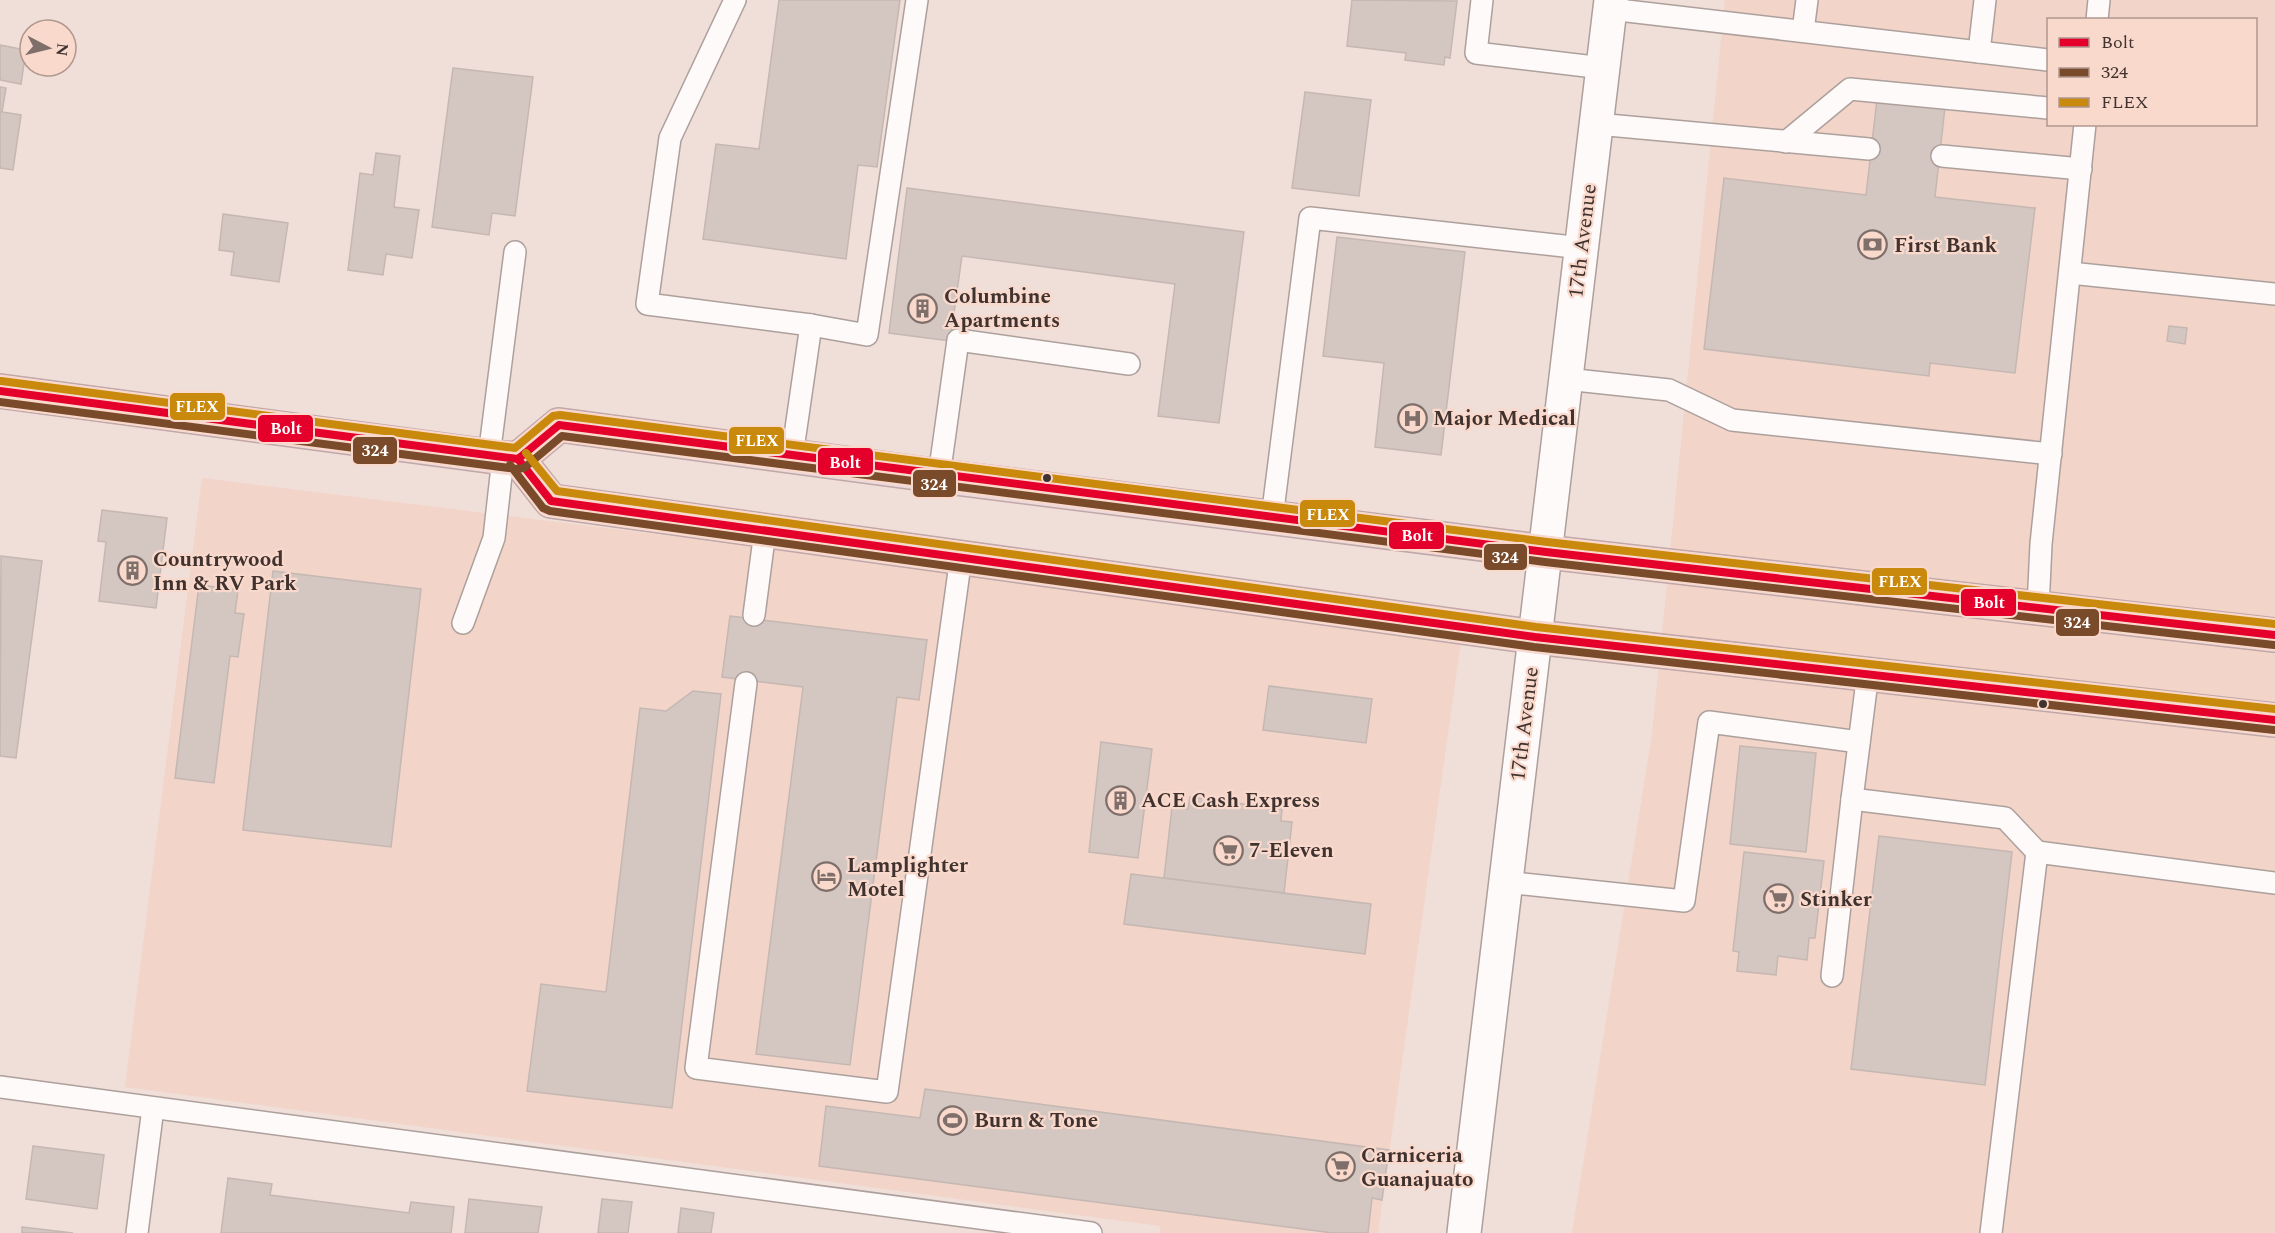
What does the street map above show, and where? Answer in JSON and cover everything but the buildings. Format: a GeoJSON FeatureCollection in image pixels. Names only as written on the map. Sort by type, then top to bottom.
{"type":"FeatureCollection","features":[{"type":"Feature","properties":{"kind":"highway"},"geometry":{"type":"LineString","coordinates":[[0,391],[503,458],[551,501],[1535,637],[2275,720]]}},
{"type":"Feature","properties":{"kind":"highway"},"geometry":{"type":"LineString","coordinates":[[503,458],[559,425],[939,476],[1546,552],[2275,635]]}},
{"type":"Feature","properties":{"kind":"main road","name":"17th Avenue"},"geometry":{"type":"LineString","coordinates":[[1467,1233],[1505,882],[1611,5]]}},
{"type":"Feature","properties":{"kind":"lane"},"geometry":{"type":"LineString","coordinates":[[735,0],[670,138],[647,304],[811,324],[867,335],[916,0]]}},
{"type":"Feature","properties":{"kind":"lane"},"geometry":{"type":"LineString","coordinates":[[1482,0],[1476,53],[1603,68]]}},
{"type":"Feature","properties":{"kind":"lane"},"geometry":{"type":"LineString","coordinates":[[1803,31],[1807,0]]}},
{"type":"Feature","properties":{"kind":"lane"},"geometry":{"type":"LineString","coordinates":[[1978,52],[1985,0]]}},
{"type":"Feature","properties":{"kind":"lane"},"geometry":{"type":"LineString","coordinates":[[2097,18],[2099,0]]}},
{"type":"Feature","properties":{"kind":"lane"},"geometry":{"type":"LineString","coordinates":[[1611,5],[1803,31],[2047,60]]}},
{"type":"Feature","properties":{"kind":"lane"},"geometry":{"type":"LineString","coordinates":[[1786,142],[1850,89],[2047,108]]}},
{"type":"Feature","properties":{"kind":"lane"},"geometry":{"type":"LineString","coordinates":[[1597,124],[1869,149]]}},
{"type":"Feature","properties":{"kind":"lane"},"geometry":{"type":"LineString","coordinates":[[2038,608],[2041,544],[2085,126]]}},
{"type":"Feature","properties":{"kind":"lane"},"geometry":{"type":"LineString","coordinates":[[1942,156],[2081,169]]}},
{"type":"Feature","properties":{"kind":"lane"},"geometry":{"type":"LineString","coordinates":[[1272,518],[1310,218],[1582,248]]}},
{"type":"Feature","properties":{"kind":"lane"},"geometry":{"type":"LineString","coordinates":[[463,623],[494,538],[503,458],[515,252]]}},
{"type":"Feature","properties":{"kind":"lane"},"geometry":{"type":"LineString","coordinates":[[2070,273],[2275,294]]}},
{"type":"Feature","properties":{"kind":"lane"},"geometry":{"type":"LineString","coordinates":[[792,456],[811,324]]}},
{"type":"Feature","properties":{"kind":"lane"},"geometry":{"type":"LineString","coordinates":[[939,476],[958,340],[1129,363]]}},
{"type":"Feature","properties":{"kind":"lane"},"geometry":{"type":"LineString","coordinates":[[1566,379],[1669,390],[1732,420],[2050,454]]}},
{"type":"Feature","properties":{"kind":"lane"},"geometry":{"type":"LineString","coordinates":[[754,615],[765,531]]}},
{"type":"Feature","properties":{"kind":"lane"},"geometry":{"type":"LineString","coordinates":[[746,683],[696,1068],[886,1092],[961,557]]}},
{"type":"Feature","properties":{"kind":"lane"},"geometry":{"type":"LineString","coordinates":[[1832,976],[1868,673]]}},
{"type":"Feature","properties":{"kind":"lane"},"geometry":{"type":"LineString","coordinates":[[1505,882],[1684,901],[1709,722],[1859,742]]}},
{"type":"Feature","properties":{"kind":"lane"},"geometry":{"type":"LineString","coordinates":[[1852,799],[2005,818],[2037,852],[2275,883]]}},
{"type":"Feature","properties":{"kind":"lane"},"geometry":{"type":"LineString","coordinates":[[1991,1233],[2037,852]]}},
{"type":"Feature","properties":{"kind":"lane"},"geometry":{"type":"LineString","coordinates":[[0,1088],[1091,1233]]}},
{"type":"Feature","properties":{"kind":"lane"},"geometry":{"type":"LineString","coordinates":[[137,1233],[153,1108]]}},
{"type":"Feature","properties":{"kind":"shaded area"},"geometry":{"type":"Polygon","coordinates":[[[1725,0],[2275,0],[2275,1233],[1572,1233],[1652,734],[1725,0]]]}},
{"type":"Feature","properties":{"kind":"shaded area"},"geometry":{"type":"Polygon","coordinates":[[[202,478],[1462,634],[1378,1233],[1160,1233],[1160,1226],[125,1087],[202,478]]]}},
{"type":"Feature","properties":{"kind":"transit line","name":"FLEX"},"geometry":{"type":"LineString","coordinates":[[1,381],[515,448],[553,416],[560,415],[1547,542],[2275,624]]}},
{"type":"Feature","properties":{"kind":"transit line","name":"Bolt"},"geometry":{"type":"LineString","coordinates":[[0,391],[518,459],[559,425],[1546,552],[2275,635]]}},
{"type":"Feature","properties":{"kind":"transit line","name":"324"},"geometry":{"type":"LineString","coordinates":[[0,402],[517,469],[524,468],[562,436],[1545,562],[2274,645]]}},
{"type":"Feature","properties":{"kind":"transit line","name":"FLEX"},"geometry":{"type":"LineString","coordinates":[[526,453],[557,491],[1536,627],[2275,709]]}},
{"type":"Feature","properties":{"kind":"transit line","name":"Bolt"},"geometry":{"type":"LineString","coordinates":[[518,459],[551,501],[1535,637],[2275,720]]}},
{"type":"Feature","properties":{"kind":"transit line","name":"324"},"geometry":{"type":"LineString","coordinates":[[510,465],[543,508],[550,511],[1534,647],[2274,730]]}},
{"type":"Feature","properties":{"kind":"place","name":"First Bank"},"geometry":{"type":"Point","coordinates":[1873,245]}},
{"type":"Feature","properties":{"kind":"place","name":"Columbine Apartments"},"geometry":{"type":"Point","coordinates":[923,308]}},
{"type":"Feature","properties":{"kind":"place","name":"Major Medical"},"geometry":{"type":"Point","coordinates":[1412,418]}},
{"type":"Feature","properties":{"kind":"place","name":"Countrywood Inn & RV Park"},"geometry":{"type":"Point","coordinates":[132,571]}},
{"type":"Feature","properties":{"kind":"place","name":"ACE Cash Express"},"geometry":{"type":"Point","coordinates":[1120,800]}},
{"type":"Feature","properties":{"kind":"place","name":"7-Eleven"},"geometry":{"type":"Point","coordinates":[1228,850]}},
{"type":"Feature","properties":{"kind":"place","name":"Lamplighter Motel"},"geometry":{"type":"Point","coordinates":[826,877]}},
{"type":"Feature","properties":{"kind":"place","name":"Stinker"},"geometry":{"type":"Point","coordinates":[1779,899]}},
{"type":"Feature","properties":{"kind":"place","name":"Burn & Tone"},"geometry":{"type":"Point","coordinates":[953,1120]}},
{"type":"Feature","properties":{"kind":"place","name":"Carniceria Guanajuato"},"geometry":{"type":"Point","coordinates":[1340,1167]}}]}
